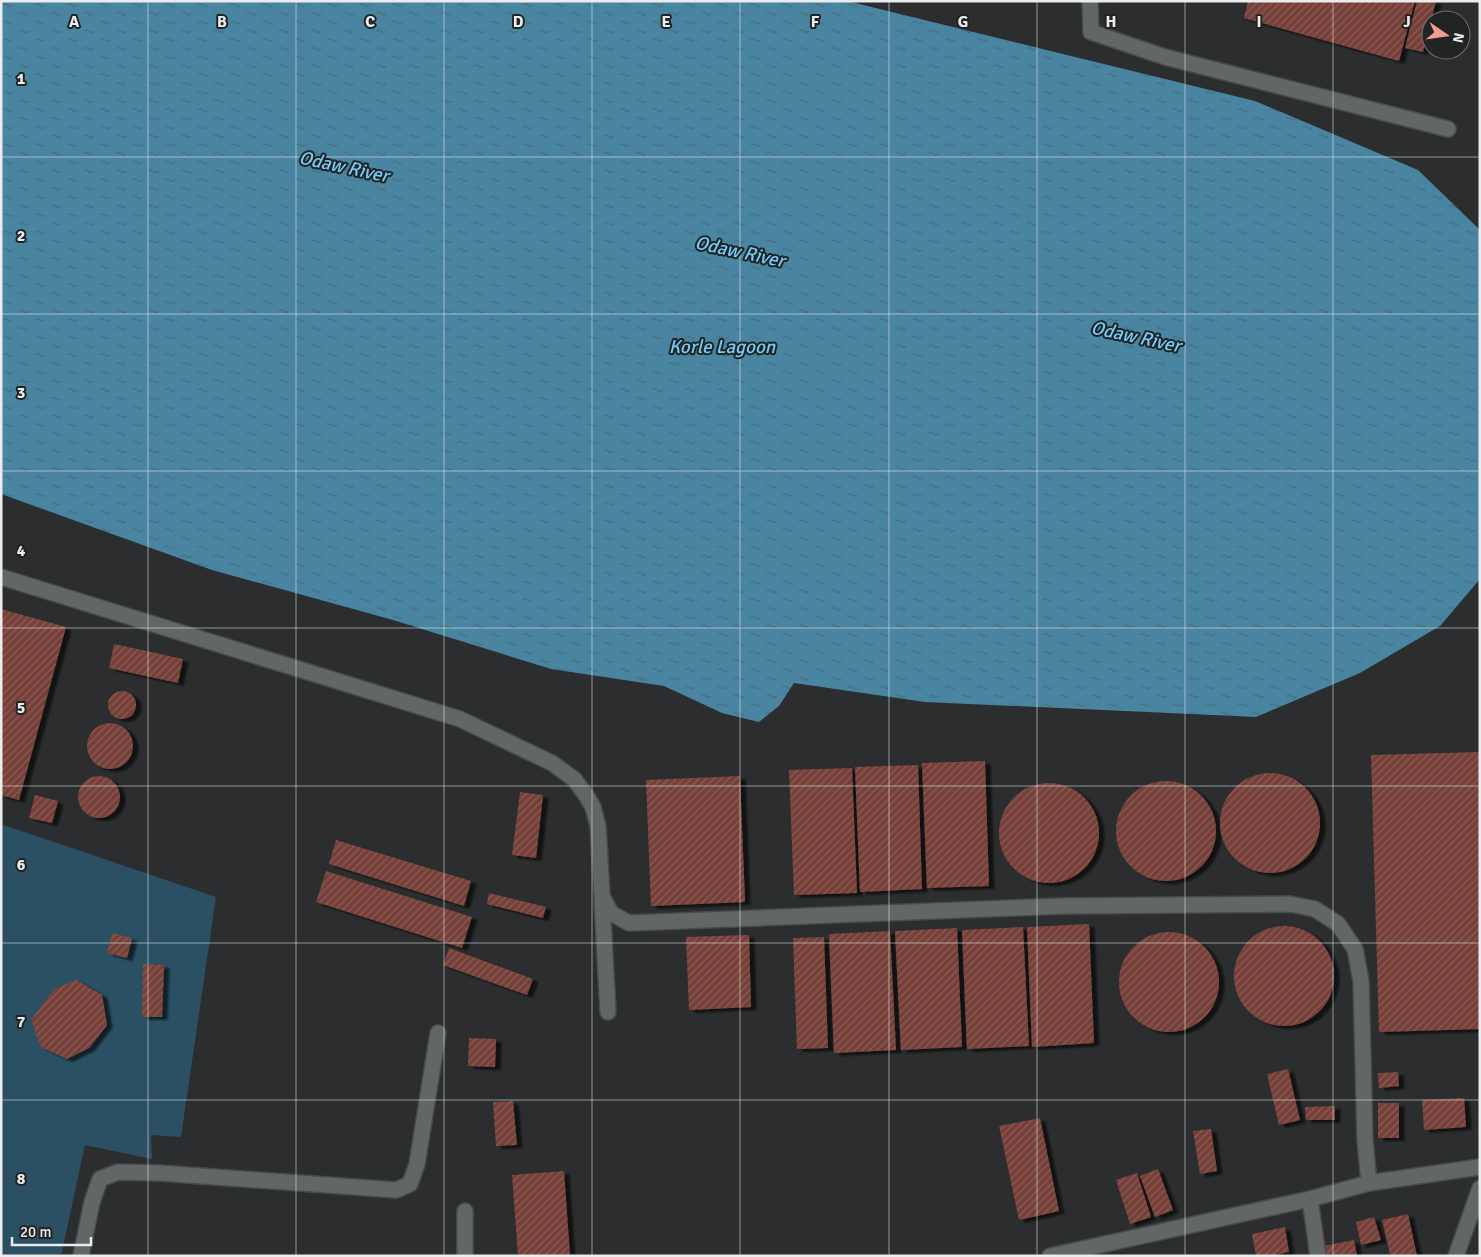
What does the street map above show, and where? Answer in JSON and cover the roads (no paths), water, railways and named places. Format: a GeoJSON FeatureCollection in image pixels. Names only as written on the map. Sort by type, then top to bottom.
{"type":"FeatureCollection","features":[{"type":"Feature","properties":{"kind":"street"},"geometry":{"type":"LineString","coordinates":[[1090,1],[1091,32],[1118,42],[1165,58],[1448,129]]}},
{"type":"Feature","properties":{"kind":"street"},"geometry":{"type":"LineString","coordinates":[[1,577],[460,719],[552,763],[574,779],[586,795],[593,808],[598,826],[608,1012]]}},
{"type":"Feature","properties":{"kind":"street"},"geometry":{"type":"LineString","coordinates":[[602,896],[606,905],[616,916],[629,923],[640,924],[1064,906],[1290,904],[1315,909],[1338,924],[1355,949],[1361,981],[1369,1183]]}},
{"type":"Feature","properties":{"kind":"street"},"geometry":{"type":"LineString","coordinates":[[81,1256],[92,1202],[100,1179],[118,1172],[159,1173],[396,1190],[410,1184],[417,1164],[438,1033]]}},
{"type":"Feature","properties":{"kind":"street"},"geometry":{"type":"LineString","coordinates":[[1050,1256],[1310,1199],[1369,1183],[1480,1167]]}},
{"type":"Feature","properties":{"kind":"street"},"geometry":{"type":"LineString","coordinates":[[1456,1256],[1480,1188]]}},
{"type":"Feature","properties":{"kind":"street"},"geometry":{"type":"LineString","coordinates":[[1310,1199],[1318,1256]]}},
{"type":"Feature","properties":{"kind":"street"},"geometry":{"type":"LineString","coordinates":[[465,1211],[465,1256]]}},
{"type":"Feature","properties":{"kind":"water","name":"Korle Lagoon"},"geometry":{"type":"Polygon","coordinates":[[[1,1],[847,1],[1255,101],[1418,170],[1480,230],[1480,579],[1440,626],[1360,673],[1256,717],[925,702],[794,683],[779,706],[759,722],[722,713],[664,686],[551,669],[393,620],[212,570],[1,494],[1,1]]]}},
{"type":"Feature","properties":{"kind":"water label","name":"Odaw River"},"geometry":{"type":"Point","coordinates":[344,166]}},
{"type":"Feature","properties":{"kind":"water label","name":"Odaw River"},"geometry":{"type":"Point","coordinates":[740,251]}},
{"type":"Feature","properties":{"kind":"water label","name":"Odaw River"},"geometry":{"type":"Point","coordinates":[1136,336]}}]}
